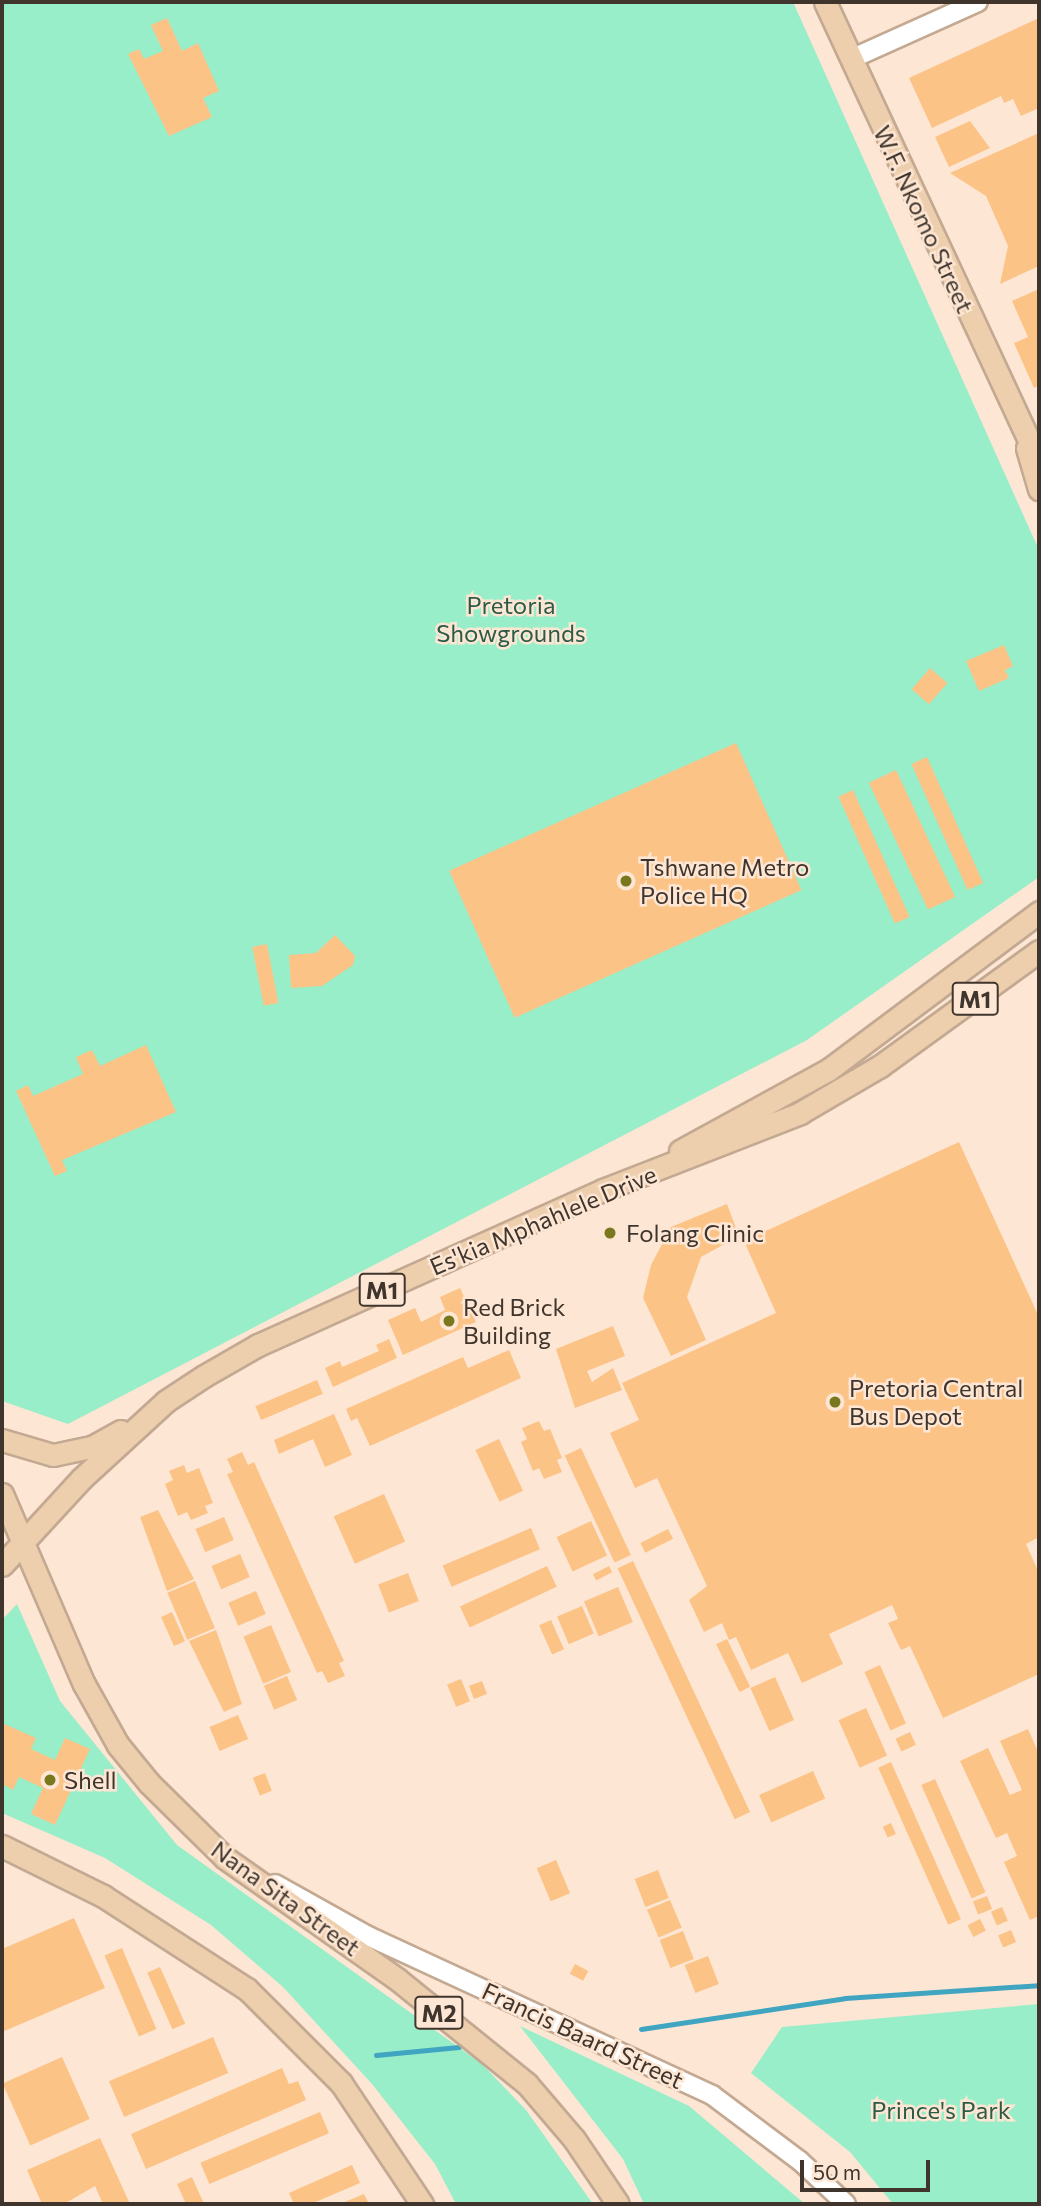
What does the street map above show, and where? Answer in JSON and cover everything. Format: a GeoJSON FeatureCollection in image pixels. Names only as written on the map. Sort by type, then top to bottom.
{"type":"FeatureCollection","features":[{"type":"Feature","properties":{"kind":"main road","name":"W.F. Nkomo Street"},"geometry":{"type":"LineString","coordinates":[[825,2],[1023,436],[1039,462]]}},
{"type":"Feature","properties":{"kind":"main road","name":"W.F. Nkomo Street"},"geometry":{"type":"LineString","coordinates":[[1023,436],[1039,489]]}},
{"type":"Feature","properties":{"kind":"main road","name":"M1"},"geometry":{"type":"LineString","coordinates":[[603,1190],[828,1070],[1039,912]]}},
{"type":"Feature","properties":{"kind":"main road","name":"Es'kia Mphahlele Drive"},"geometry":{"type":"LineString","coordinates":[[2,1565],[22,1539],[166,1401],[258,1345],[603,1190],[719,1148],[843,1090],[1039,951]]}},
{"type":"Feature","properties":{"kind":"main road"},"geometry":{"type":"LineString","coordinates":[[2,1440],[41,1454],[78,1452],[113,1437],[166,1401]]}},
{"type":"Feature","properties":{"kind":"main road","name":"M2"},"geometry":{"type":"LineString","coordinates":[[2,1494],[22,1539]]}},
{"type":"Feature","properties":{"kind":"main road","name":"Nana Sita Street"},"geometry":{"type":"LineString","coordinates":[[22,1539],[74,1663],[118,1745],[225,1858],[397,1979],[527,2084],[574,2139],[618,2204]]}},
{"type":"Feature","properties":{"kind":"main road"},"geometry":{"type":"LineString","coordinates":[[2,1846],[115,1902],[247,1989],[341,2083],[422,2204]]}},
{"type":"Feature","properties":{"kind":"street"},"geometry":{"type":"LineString","coordinates":[[850,59],[978,2]]}},
{"type":"Feature","properties":{"kind":"street","name":"Francis Baard Street"},"geometry":{"type":"LineString","coordinates":[[225,1858],[368,1936],[712,2095],[800,2161],[846,2204]]}},
{"type":"Feature","properties":{"kind":"green space","name":"Pretoria Showgrounds"},"geometry":{"type":"Polygon","coordinates":[[[2,2],[793,2],[1039,550],[1039,877],[807,1040],[68,1424],[2,1401],[2,2]]]}},
{"type":"Feature","properties":{"kind":"green space"},"geometry":{"type":"Polygon","coordinates":[[[17,1604],[60,1701],[177,1845],[482,2064],[526,2110],[593,2204],[456,2204],[435,2164],[372,2084],[283,1987],[211,1925],[105,1858],[2,1813],[2,1620],[17,1604]]]}},
{"type":"Feature","properties":{"kind":"green space","name":"Prince's Park"},"geometry":{"type":"Polygon","coordinates":[[[1039,2004],[1039,2204],[893,2204],[850,2152],[751,2073],[782,2027],[1039,2004]]]}},
{"type":"Feature","properties":{"kind":"green space"},"geometry":{"type":"Polygon","coordinates":[[[520,2026],[689,2106],[805,2204],[644,2204],[623,2159],[520,2026]]]}},
{"type":"Feature","properties":{"kind":"building"},"geometry":{"type":"Polygon","coordinates":[[[167,18],[182,51],[198,43],[219,91],[203,98],[212,117],[169,136],[128,54],[139,49],[144,59],[163,51],[151,25],[167,18]]]}},
{"type":"Feature","properties":{"kind":"building"},"geometry":{"type":"Polygon","coordinates":[[[1039,18],[1039,108],[1021,116],[1013,99],[1004,103],[1001,96],[932,128],[909,78],[1039,18]]]}},
{"type":"Feature","properties":{"kind":"building"},"geometry":{"type":"Polygon","coordinates":[[[970,121],[990,148],[949,167],[935,137],[970,121]]]}},
{"type":"Feature","properties":{"kind":"building"},"geometry":{"type":"Polygon","coordinates":[[[1039,133],[1039,266],[1000,284],[1008,246],[986,196],[950,173],[1039,133]]]}},
{"type":"Feature","properties":{"kind":"building"},"geometry":{"type":"Polygon","coordinates":[[[1039,289],[1039,385],[1034,388],[1014,343],[1028,337],[1012,301],[1039,289]]]}},
{"type":"Feature","properties":{"kind":"building"},"geometry":{"type":"Polygon","coordinates":[[[1004,645],[1013,666],[1005,670],[1009,678],[979,691],[966,661],[1004,645]]]}},
{"type":"Feature","properties":{"kind":"building"},"geometry":{"type":"Polygon","coordinates":[[[930,668],[947,683],[929,704],[912,689],[930,668]]]}},
{"type":"Feature","properties":{"kind":"building","name":"Tshwane Metro Police HQ"},"geometry":{"type":"Polygon","coordinates":[[[736,743],[801,890],[515,1018],[449,871],[736,743]]]}},
{"type":"Feature","properties":{"kind":"building"},"geometry":{"type":"Polygon","coordinates":[[[927,757],[983,883],[968,890],[911,764],[927,757]]]}},
{"type":"Feature","properties":{"kind":"building"},"geometry":{"type":"Polygon","coordinates":[[[896,770],[955,897],[928,910],[869,783],[896,770]]]}},
{"type":"Feature","properties":{"kind":"building"},"geometry":{"type":"Polygon","coordinates":[[[853,790],[910,917],[895,923],[838,797],[853,790]]]}},
{"type":"Feature","properties":{"kind":"building"},"geometry":{"type":"Polygon","coordinates":[[[335,935],[355,956],[353,965],[322,986],[291,988],[289,955],[316,953],[335,935]]]}},
{"type":"Feature","properties":{"kind":"building"},"geometry":{"type":"Polygon","coordinates":[[[267,944],[278,1003],[264,1006],[252,947],[267,944]]]}},
{"type":"Feature","properties":{"kind":"building"},"geometry":{"type":"Polygon","coordinates":[[[146,1045],[176,1112],[62,1160],[67,1171],[55,1176],[16,1091],[28,1085],[33,1096],[83,1074],[76,1057],[92,1050],[100,1066],[146,1045]]]}},
{"type":"Feature","properties":{"kind":"building","name":"Pretoria Central Bus Depot"},"geometry":{"type":"Polygon","coordinates":[[[959,1142],[1039,1317],[1039,1537],[1026,1544],[1039,1573],[1039,1674],[943,1718],[910,1646],[901,1650],[888,1623],[898,1619],[892,1605],[829,1634],[843,1664],[802,1683],[788,1653],[751,1670],[736,1637],[729,1640],[722,1623],[704,1632],[689,1600],[707,1586],[657,1478],[635,1488],[610,1433],[639,1420],[622,1383],[776,1313],[744,1241],[959,1142]]]}},
{"type":"Feature","properties":{"kind":"building"},"geometry":{"type":"Polygon","coordinates":[[[727,1204],[739,1236],[701,1257],[687,1297],[706,1340],[671,1356],[643,1298],[651,1265],[671,1227],[727,1204]]]}},
{"type":"Feature","properties":{"kind":"building","name":"Red Brick Building"},"geometry":{"type":"Polygon","coordinates":[[[460,1288],[476,1322],[403,1355],[388,1320],[415,1308],[421,1322],[445,1310],[440,1297],[460,1288]]]}},
{"type":"Feature","properties":{"kind":"building"},"geometry":{"type":"Polygon","coordinates":[[[613,1326],[625,1356],[587,1371],[592,1382],[613,1368],[622,1390],[575,1408],[556,1349],[613,1326]]]}},
{"type":"Feature","properties":{"kind":"building"},"geometry":{"type":"Polygon","coordinates":[[[389,1339],[397,1358],[333,1387],[325,1368],[340,1361],[342,1367],[379,1351],[376,1345],[389,1339]]]}},
{"type":"Feature","properties":{"kind":"building"},"geometry":{"type":"Polygon","coordinates":[[[509,1350],[521,1378],[370,1446],[357,1418],[351,1421],[346,1409],[463,1357],[468,1368],[509,1350]]]}},
{"type":"Feature","properties":{"kind":"building"},"geometry":{"type":"Polygon","coordinates":[[[317,1380],[323,1394],[261,1420],[255,1406],[317,1380]]]}},
{"type":"Feature","properties":{"kind":"building"},"geometry":{"type":"Polygon","coordinates":[[[334,1414],[352,1455],[325,1467],[313,1439],[279,1454],[274,1440],[334,1414]]]}},
{"type":"Feature","properties":{"kind":"building"},"geometry":{"type":"Polygon","coordinates":[[[539,1421],[544,1431],[550,1429],[562,1458],[557,1460],[562,1472],[544,1479],[539,1468],[533,1471],[521,1442],[527,1439],[522,1428],[539,1421]]]}},
{"type":"Feature","properties":{"kind":"building"},"geometry":{"type":"Polygon","coordinates":[[[499,1439],[523,1491],[500,1502],[475,1450],[499,1439]]]}},
{"type":"Feature","properties":{"kind":"building"},"geometry":{"type":"Polygon","coordinates":[[[581,1448],[631,1555],[615,1563],[565,1456],[581,1448]]]}},
{"type":"Feature","properties":{"kind":"building"},"geometry":{"type":"Polygon","coordinates":[[[242,1452],[248,1465],[254,1462],[344,1661],[339,1663],[345,1676],[328,1683],[322,1671],[317,1673],[227,1474],[233,1472],[227,1459],[242,1452]]]}},
{"type":"Feature","properties":{"kind":"building"},"geometry":{"type":"Polygon","coordinates":[[[184,1465],[187,1473],[199,1468],[213,1503],[205,1506],[208,1513],[191,1520],[187,1512],[178,1516],[165,1484],[173,1480],[169,1471],[184,1465]]]}},
{"type":"Feature","properties":{"kind":"building"},"geometry":{"type":"Polygon","coordinates":[[[384,1494],[405,1542],[355,1564],[334,1516],[384,1494]]]}},
{"type":"Feature","properties":{"kind":"building"},"geometry":{"type":"Polygon","coordinates":[[[158,1510],[194,1579],[167,1591],[140,1517],[158,1510]]]}},
{"type":"Feature","properties":{"kind":"building"},"geometry":{"type":"Polygon","coordinates":[[[224,1517],[234,1540],[205,1552],[195,1529],[224,1517]]]}},
{"type":"Feature","properties":{"kind":"building"},"geometry":{"type":"Polygon","coordinates":[[[591,1521],[607,1555],[573,1571],[557,1537],[591,1521]]]}},
{"type":"Feature","properties":{"kind":"building"},"geometry":{"type":"Polygon","coordinates":[[[531,1528],[540,1549],[452,1587],[443,1566],[531,1528]]]}},
{"type":"Feature","properties":{"kind":"building"},"geometry":{"type":"Polygon","coordinates":[[[668,1529],[673,1539],[645,1553],[640,1543],[668,1529]]]}},
{"type":"Feature","properties":{"kind":"building"},"geometry":{"type":"Polygon","coordinates":[[[240,1554],[250,1577],[221,1589],[211,1566],[240,1554]]]}},
{"type":"Feature","properties":{"kind":"building"},"geometry":{"type":"Polygon","coordinates":[[[633,1561],[750,1812],[735,1819],[618,1568],[633,1561]]]}},
{"type":"Feature","properties":{"kind":"building"},"geometry":{"type":"Polygon","coordinates":[[[547,1566],[557,1587],[470,1627],[460,1607],[547,1566]]]}},
{"type":"Feature","properties":{"kind":"building"},"geometry":{"type":"Polygon","coordinates":[[[609,1566],[612,1572],[596,1580],[593,1574],[609,1566]]]}},
{"type":"Feature","properties":{"kind":"building"},"geometry":{"type":"Polygon","coordinates":[[[408,1573],[419,1601],[389,1612],[378,1584],[408,1573]]]}},
{"type":"Feature","properties":{"kind":"building"},"geometry":{"type":"Polygon","coordinates":[[[195,1581],[215,1628],[187,1640],[167,1593],[195,1581]]]}},
{"type":"Feature","properties":{"kind":"building"},"geometry":{"type":"Polygon","coordinates":[[[618,1587],[633,1622],[599,1636],[584,1601],[618,1587]]]}},
{"type":"Feature","properties":{"kind":"building"},"geometry":{"type":"Polygon","coordinates":[[[256,1591],[266,1614],[238,1626],[228,1603],[256,1591]]]}},
{"type":"Feature","properties":{"kind":"building"},"geometry":{"type":"Polygon","coordinates":[[[582,1606],[594,1634],[569,1644],[557,1617],[582,1606]]]}},
{"type":"Feature","properties":{"kind":"building"},"geometry":{"type":"Polygon","coordinates":[[[172,1612],[185,1641],[174,1646],[161,1617],[172,1612]]]}},
{"type":"Feature","properties":{"kind":"building"},"geometry":{"type":"Polygon","coordinates":[[[551,1620],[564,1649],[552,1655],[539,1625],[551,1620]]]}},
{"type":"Feature","properties":{"kind":"building"},"geometry":{"type":"Polygon","coordinates":[[[271,1625],[291,1672],[263,1684],[243,1637],[271,1625]]]}},
{"type":"Feature","properties":{"kind":"building"},"geometry":{"type":"Polygon","coordinates":[[[216,1630],[242,1704],[224,1712],[189,1641],[216,1630]]]}},
{"type":"Feature","properties":{"kind":"building"},"geometry":{"type":"Polygon","coordinates":[[[727,1639],[750,1687],[739,1692],[716,1644],[727,1639]]]}},
{"type":"Feature","properties":{"kind":"building"},"geometry":{"type":"Polygon","coordinates":[[[880,1665],[906,1723],[891,1730],[864,1672],[880,1665]]]}},
{"type":"Feature","properties":{"kind":"building"},"geometry":{"type":"Polygon","coordinates":[[[287,1676],[297,1700],[274,1710],[264,1686],[287,1676]]]}},
{"type":"Feature","properties":{"kind":"building"},"geometry":{"type":"Polygon","coordinates":[[[775,1677],[794,1720],[769,1731],[750,1688],[775,1677]]]}},
{"type":"Feature","properties":{"kind":"building"},"geometry":{"type":"Polygon","coordinates":[[[461,1679],[470,1701],[456,1707],[447,1685],[461,1679]]]}},
{"type":"Feature","properties":{"kind":"building"},"geometry":{"type":"Polygon","coordinates":[[[482,1681],[487,1694],[474,1699],[469,1686],[482,1681]]]}},
{"type":"Feature","properties":{"kind":"building"},"geometry":{"type":"Polygon","coordinates":[[[866,1708],[887,1756],[860,1768],[839,1720],[866,1708]]]}},
{"type":"Feature","properties":{"kind":"building"},"geometry":{"type":"Polygon","coordinates":[[[238,1715],[248,1739],[220,1751],[209,1727],[238,1715]]]}},
{"type":"Feature","properties":{"kind":"building","name":"Shell"},"geometry":{"type":"Polygon","coordinates":[[[2,1723],[36,1738],[31,1749],[55,1760],[65,1738],[90,1749],[55,1825],[31,1814],[43,1788],[19,1777],[13,1790],[2,1784],[2,1723]]]}},
{"type":"Feature","properties":{"kind":"building"},"geometry":{"type":"Polygon","coordinates":[[[1028,1729],[1039,1754],[1039,1916],[1030,1920],[1004,1862],[1017,1856],[1007,1833],[996,1838],[960,1761],[988,1748],[1010,1795],[1022,1790],[1000,1741],[1028,1729]]]}},
{"type":"Feature","properties":{"kind":"building"},"geometry":{"type":"Polygon","coordinates":[[[910,1732],[916,1745],[901,1751],[895,1739],[910,1732]]]}},
{"type":"Feature","properties":{"kind":"building"},"geometry":{"type":"Polygon","coordinates":[[[891,1762],[961,1919],[948,1925],[878,1768],[891,1762]]]}},
{"type":"Feature","properties":{"kind":"building"},"geometry":{"type":"Polygon","coordinates":[[[813,1771],[825,1798],[771,1822],[759,1795],[813,1771]]]}},
{"type":"Feature","properties":{"kind":"building"},"geometry":{"type":"Polygon","coordinates":[[[265,1773],[272,1791],[260,1795],[253,1778],[265,1773]]]}},
{"type":"Feature","properties":{"kind":"building"},"geometry":{"type":"Polygon","coordinates":[[[935,1779],[985,1892],[972,1898],[921,1785],[935,1779]]]}},
{"type":"Feature","properties":{"kind":"building"},"geometry":{"type":"Polygon","coordinates":[[[891,1823],[896,1834],[888,1838],[883,1827],[891,1823]]]}},
{"type":"Feature","properties":{"kind":"building"},"geometry":{"type":"Polygon","coordinates":[[[556,1860],[570,1893],[551,1901],[537,1868],[556,1860]]]}},
{"type":"Feature","properties":{"kind":"building"},"geometry":{"type":"Polygon","coordinates":[[[658,1870],[669,1898],[645,1907],[635,1879],[658,1870]]]}},
{"type":"Feature","properties":{"kind":"building"},"geometry":{"type":"Polygon","coordinates":[[[987,1896],[992,1909],[978,1914],[973,1901],[987,1896]]]}},
{"type":"Feature","properties":{"kind":"building"},"geometry":{"type":"Polygon","coordinates":[[[670,1900],[682,1928],[659,1937],[647,1910],[670,1900]]]}},
{"type":"Feature","properties":{"kind":"building"},"geometry":{"type":"Polygon","coordinates":[[[1002,1907],[1008,1921],[997,1925],[991,1912],[1002,1907]]]}},
{"type":"Feature","properties":{"kind":"building"},"geometry":{"type":"Polygon","coordinates":[[[74,1918],[105,1988],[2,2032],[2,1949],[74,1918]]]}},
{"type":"Feature","properties":{"kind":"building"},"geometry":{"type":"Polygon","coordinates":[[[980,1919],[986,1931],[973,1937],[968,1925],[980,1919]]]}},
{"type":"Feature","properties":{"kind":"building"},"geometry":{"type":"Polygon","coordinates":[[[1011,1930],[1016,1942],[1003,1947],[998,1935],[1011,1930]]]}},
{"type":"Feature","properties":{"kind":"building"},"geometry":{"type":"Polygon","coordinates":[[[683,1931],[694,1959],[670,1968],[660,1940],[683,1931]]]}},
{"type":"Feature","properties":{"kind":"building"},"geometry":{"type":"Polygon","coordinates":[[[122,1948],[156,2029],[139,2036],[105,1955],[122,1948]]]}},
{"type":"Feature","properties":{"kind":"building"},"geometry":{"type":"Polygon","coordinates":[[[708,1956],[719,1984],[695,1993],[685,1965],[708,1956]]]}},
{"type":"Feature","properties":{"kind":"building"},"geometry":{"type":"Polygon","coordinates":[[[575,1964],[588,1971],[583,1981],[570,1974],[575,1964]]]}},
{"type":"Feature","properties":{"kind":"building"},"geometry":{"type":"Polygon","coordinates":[[[160,1967],[185,2024],[172,2029],[147,1973],[160,1967]]]}},
{"type":"Feature","properties":{"kind":"building"},"geometry":{"type":"Polygon","coordinates":[[[213,2037],[228,2073],[124,2117],[109,2081],[213,2037]]]}},
{"type":"Feature","properties":{"kind":"building"},"geometry":{"type":"Polygon","coordinates":[[[62,2057],[90,2119],[30,2146],[3,2083],[62,2057]]]}},
{"type":"Feature","properties":{"kind":"building"},"geometry":{"type":"Polygon","coordinates":[[[282,2068],[289,2084],[298,2081],[306,2100],[146,2169],[131,2134],[282,2068]]]}},
{"type":"Feature","properties":{"kind":"building"},"geometry":{"type":"Polygon","coordinates":[[[320,2112],[329,2133],[209,2184],[200,2163],[320,2112]]]}},
{"type":"Feature","properties":{"kind":"building"},"geometry":{"type":"Polygon","coordinates":[[[100,2138],[130,2204],[103,2204],[95,2186],[64,2204],[42,2204],[27,2170],[100,2138]]]}},
{"type":"Feature","properties":{"kind":"building"},"geometry":{"type":"Polygon","coordinates":[[[352,2165],[360,2183],[311,2204],[294,2204],[289,2193],[352,2165]]]}},
{"type":"Feature","properties":{"kind":"building"},"geometry":{"type":"Polygon","coordinates":[[[192,2177],[204,2204],[186,2204],[177,2184],[192,2177]]]}},
{"type":"Feature","properties":{"kind":"building"},"geometry":{"type":"Polygon","coordinates":[[[364,2194],[369,2204],[340,2204],[364,2194]]]}},
{"type":"Feature","properties":{"kind":"waterway"},"geometry":{"type":"LineString","coordinates":[[641,2029],[845,1998],[1039,1985]]}},
{"type":"Feature","properties":{"kind":"waterway"},"geometry":{"type":"LineString","coordinates":[[376,2055],[459,2047]]}},
{"type":"Feature","properties":{"kind":"place","name":"Tshwane Metro Police HQ"},"geometry":{"type":"Point","coordinates":[626,881]}},
{"type":"Feature","properties":{"kind":"place","name":"Folang Clinic"},"geometry":{"type":"Point","coordinates":[610,1233]}},
{"type":"Feature","properties":{"kind":"place","name":"Red Brick Building"},"geometry":{"type":"Point","coordinates":[449,1321]}},
{"type":"Feature","properties":{"kind":"place","name":"Pretoria Central Bus Depot"},"geometry":{"type":"Point","coordinates":[835,1402]}},
{"type":"Feature","properties":{"kind":"place","name":"Shell"},"geometry":{"type":"Point","coordinates":[50,1780]}}]}
